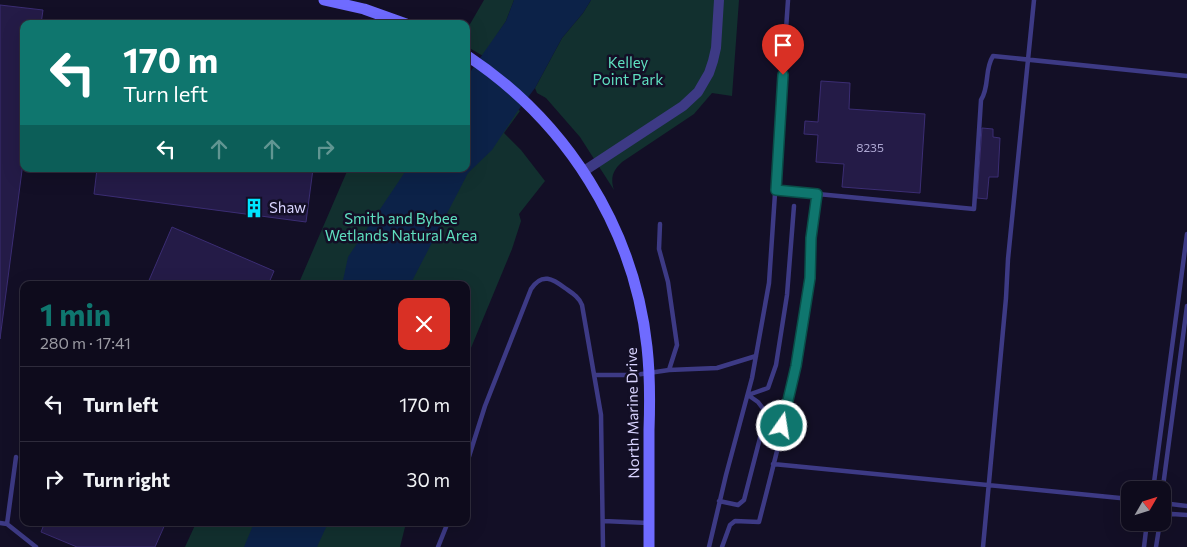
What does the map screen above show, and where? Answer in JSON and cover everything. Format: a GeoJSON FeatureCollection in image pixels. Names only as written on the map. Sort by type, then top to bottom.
{"type":"FeatureCollection","features":[{"type":"Feature","properties":{"kind":"main road"},"geometry":{"type":"LineString","coordinates":[[324,0],[364,9],[395,20]]}},
{"type":"Feature","properties":{"kind":"main road","name":"North Marine Drive"},"geometry":{"type":"LineString","coordinates":[[470,58],[515,92],[549,126],[584,171],[617,232],[631,268],[648,347],[649,547]]}},
{"type":"Feature","properties":{"kind":"street"},"geometry":{"type":"LineString","coordinates":[[584,171],[683,106],[698,92],[709,73],[716,48],[718,2]]}},
{"type":"Feature","properties":{"kind":"lane"},"geometry":{"type":"LineString","coordinates":[[709,547],[719,501],[748,395],[769,283],[788,0]]}},
{"type":"Feature","properties":{"kind":"lane"},"geometry":{"type":"LineString","coordinates":[[983,547],[1034,0]]}},
{"type":"Feature","properties":{"kind":"lane"},"geometry":{"type":"LineString","coordinates":[[776,190],[974,209],[981,100],[985,94],[988,63],[993,56],[1187,76]]}},
{"type":"Feature","properties":{"kind":"lane"},"geometry":{"type":"LineString","coordinates":[[722,547],[730,525],[735,521],[759,522],[796,366],[810,278],[811,238],[817,194]]}},
{"type":"Feature","properties":{"kind":"lane"},"geometry":{"type":"LineString","coordinates":[[748,395],[768,388],[776,365],[787,295],[794,206]]}},
{"type":"Feature","properties":{"kind":"lane"},"geometry":{"type":"LineString","coordinates":[[660,224],[660,250],[668,282],[677,345],[669,370]]}},
{"type":"Feature","properties":{"kind":"lane"},"geometry":{"type":"LineString","coordinates":[[1154,481],[1187,234]]}},
{"type":"Feature","properties":{"kind":"lane"},"geometry":{"type":"LineString","coordinates":[[470,452],[489,395],[531,289],[538,280],[552,279],[580,299],[582,305],[601,415],[603,547]]}},
{"type":"Feature","properties":{"kind":"lane"},"geometry":{"type":"LineString","coordinates":[[1164,481],[1187,306]]}},
{"type":"Feature","properties":{"kind":"lane"},"geometry":{"type":"LineString","coordinates":[[594,375],[635,375],[669,370],[716,368],[756,356]]}},
{"type":"Feature","properties":{"kind":"lane"},"geometry":{"type":"LineString","coordinates":[[719,501],[738,505],[744,500],[760,438],[764,410],[758,402],[748,395]]}},
{"type":"Feature","properties":{"kind":"lane"},"geometry":{"type":"LineString","coordinates":[[8,524],[16,457]]}},
{"type":"Feature","properties":{"kind":"lane"},"geometry":{"type":"LineString","coordinates":[[774,464],[1121,498]]}},
{"type":"Feature","properties":{"kind":"lane"},"geometry":{"type":"LineString","coordinates":[[1171,504],[1187,506]]}},
{"type":"Feature","properties":{"kind":"lane"},"geometry":{"type":"LineString","coordinates":[[1171,514],[1187,515]]}},
{"type":"Feature","properties":{"kind":"lane"},"geometry":{"type":"LineString","coordinates":[[602,521],[649,523]]}},
{"type":"Feature","properties":{"kind":"lane"},"geometry":{"type":"LineString","coordinates":[[0,523],[8,524],[36,547]]}},
{"type":"Feature","properties":{"kind":"lane"},"geometry":{"type":"LineString","coordinates":[[438,547],[446,526]]}},
{"type":"Feature","properties":{"kind":"lane"},"geometry":{"type":"LineString","coordinates":[[1144,547],[1146,531]]}},
{"type":"Feature","properties":{"kind":"lane"},"geometry":{"type":"LineString","coordinates":[[1156,547],[1159,531]]}},
{"type":"Feature","properties":{"kind":"green space"},"geometry":{"type":"Polygon","coordinates":[[[484,0],[514,0],[506,21],[483,56],[470,48],[470,24],[484,0]]]}},
{"type":"Feature","properties":{"kind":"green space","name":"Kelley Point Park"},"geometry":{"type":"Polygon","coordinates":[[[591,0],[739,0],[732,96],[712,93],[694,114],[622,162],[616,168],[613,175],[614,190],[580,137],[546,98],[537,93],[535,88],[562,38],[583,13],[591,0]]]}},
{"type":"Feature","properties":{"kind":"green space","name":"Smith and Bybee Wetlands Natural Area"},"geometry":{"type":"Polygon","coordinates":[[[470,71],[520,111],[504,133],[521,150],[545,181],[519,214],[521,221],[512,249],[470,350],[470,281],[300,281],[347,172],[470,172],[470,71]]]}},
{"type":"Feature","properties":{"kind":"green space"},"geometry":{"type":"Polygon","coordinates":[[[195,526],[405,526],[400,547],[185,547],[195,526]]]}},
{"type":"Feature","properties":{"kind":"water"},"geometry":{"type":"Polygon","coordinates":[[[514,0],[591,0],[583,13],[562,38],[535,88],[492,150],[470,171],[470,72],[506,21],[514,0]]]}},
{"type":"Feature","properties":{"kind":"water"},"geometry":{"type":"Polygon","coordinates":[[[405,172],[469,172],[412,281],[343,281],[348,257],[405,172]]]}},
{"type":"Feature","properties":{"kind":"water"},"geometry":{"type":"Polygon","coordinates":[[[252,526],[327,526],[317,547],[244,547],[252,526]]]}},
{"type":"Feature","properties":{"kind":"building"},"geometry":{"type":"Polygon","coordinates":[[[0,5],[43,10],[42,20],[20,20],[20,172],[22,172],[0,339],[0,5]]]}},
{"type":"Feature","properties":{"kind":"building"},"geometry":{"type":"Polygon","coordinates":[[[821,81],[850,83],[849,109],[925,114],[920,193],[842,187],[844,164],[816,162],[818,135],[804,134],[805,121],[818,122],[821,81]]]}},
{"type":"Feature","properties":{"kind":"building"},"geometry":{"type":"Polygon","coordinates":[[[982,128],[993,129],[993,137],[1000,138],[998,177],[989,177],[987,199],[977,198],[982,128]]]}},
{"type":"Feature","properties":{"kind":"building","name":"Shaw"},"geometry":{"type":"Polygon","coordinates":[[[97,172],[313,172],[306,222],[94,194],[97,172]]]}},
{"type":"Feature","properties":{"kind":"building"},"geometry":{"type":"Polygon","coordinates":[[[172,227],[274,271],[270,281],[149,281],[172,227]]]}},
{"type":"Feature","properties":{"kind":"building"},"geometry":{"type":"Polygon","coordinates":[[[43,526],[164,526],[155,547],[77,547],[41,532],[43,526]]]}},
{"type":"Feature","properties":{"kind":"place","name":"Shaw"},"geometry":{"type":"Point","coordinates":[254,208]}},
{"type":"Feature","properties":{"kind":"route"},"geometry":{"type":"LineString","coordinates":[[782,426],[796,366],[810,278],[811,238],[817,194],[776,190],[783,75]]}}]}
